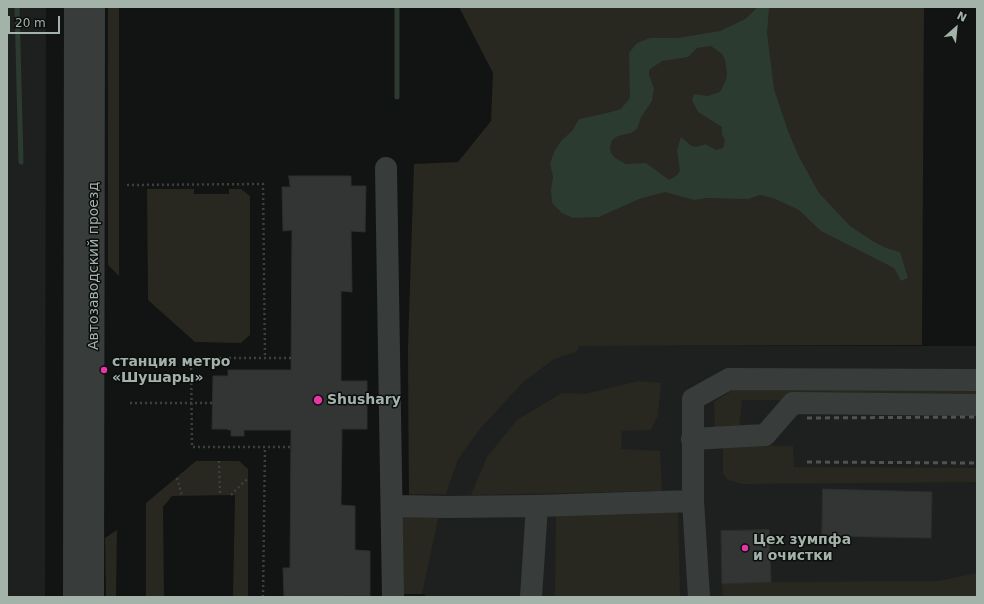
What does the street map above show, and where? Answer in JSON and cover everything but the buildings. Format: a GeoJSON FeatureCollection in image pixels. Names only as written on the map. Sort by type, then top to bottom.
{"type":"FeatureCollection","features":[{"type":"Feature","properties":{"kind":"street","name":"Автозаводский проезд"},"geometry":{"type":"LineString","coordinates":[[74,597],[75,7]]}},
{"type":"Feature","properties":{"kind":"street","name":"Автозаводский проезд"},"geometry":{"type":"LineString","coordinates":[[93,597],[94,7]]}},
{"type":"Feature","properties":{"kind":"street"},"geometry":{"type":"LineString","coordinates":[[386,168],[394,597]]}},
{"type":"Feature","properties":{"kind":"street"},"geometry":{"type":"LineString","coordinates":[[699,597],[693,501],[693,399],[729,379],[977,380]]}},
{"type":"Feature","properties":{"kind":"street"},"geometry":{"type":"LineString","coordinates":[[692,439],[765,435],[793,403],[977,405]]}},
{"type":"Feature","properties":{"kind":"street"},"geometry":{"type":"LineString","coordinates":[[392,506],[537,506],[693,501]]}},
{"type":"Feature","properties":{"kind":"street"},"geometry":{"type":"LineString","coordinates":[[531,597],[537,506]]}},
{"type":"Feature","properties":{"kind":"path"},"geometry":{"type":"LineString","coordinates":[[127,185],[262,184],[265,358]]}},
{"type":"Feature","properties":{"kind":"path"},"geometry":{"type":"LineString","coordinates":[[291,358],[191,358],[192,447],[291,447]]}},
{"type":"Feature","properties":{"kind":"path"},"geometry":{"type":"LineString","coordinates":[[130,403],[212,402]]}},
{"type":"Feature","properties":{"kind":"path"},"geometry":{"type":"LineString","coordinates":[[263,597],[265,447]]}},
{"type":"Feature","properties":{"kind":"path"},"geometry":{"type":"LineString","coordinates":[[219,461],[220,495]]}},
{"type":"Feature","properties":{"kind":"path"},"geometry":{"type":"LineString","coordinates":[[177,478],[182,496]]}},
{"type":"Feature","properties":{"kind":"path"},"geometry":{"type":"LineString","coordinates":[[231,495],[248,478]]}},
{"type":"Feature","properties":{"kind":"shaded area"},"geometry":{"type":"Polygon","coordinates":[[[7,7],[46,7],[45,597],[7,597],[7,7]]]}},
{"type":"Feature","properties":{"kind":"shaded area"},"geometry":{"type":"Polygon","coordinates":[[[108,7],[119,7],[119,276],[108,265],[108,7]]]}},
{"type":"Feature","properties":{"kind":"shaded area"},"geometry":{"type":"Polygon","coordinates":[[[459,7],[924,7],[922,345],[579,346],[576,352],[554,359],[523,382],[479,430],[458,459],[446,494],[409,494],[408,346],[414,164],[458,162],[491,121],[493,73],[459,7]]]}},
{"type":"Feature","properties":{"kind":"shaded area"},"geometry":{"type":"Polygon","coordinates":[[[756,7],[769,7],[767,33],[774,89],[788,131],[799,157],[819,193],[850,226],[874,242],[886,248],[900,252],[908,278],[901,281],[894,268],[821,231],[799,210],[773,198],[760,195],[748,199],[707,198],[694,200],[665,192],[639,199],[599,217],[573,218],[562,213],[552,203],[551,189],[553,177],[550,163],[555,150],[562,140],[572,131],[579,119],[621,109],[630,98],[629,53],[637,43],[650,38],[677,38],[720,31],[745,19],[755,10],[756,7]],[[711,46],[697,48],[688,57],[662,61],[649,70],[649,75],[654,88],[652,101],[641,117],[637,129],[631,133],[618,136],[612,140],[610,147],[611,153],[615,158],[626,164],[646,163],[669,180],[676,176],[680,171],[677,150],[681,137],[694,147],[705,144],[716,150],[723,148],[725,140],[722,134],[722,127],[698,112],[692,100],[694,94],[707,96],[720,92],[726,80],[727,73],[725,60],[722,54],[711,46]]]}},
{"type":"Feature","properties":{"kind":"shaded area"},"geometry":{"type":"Polygon","coordinates":[[[147,189],[194,189],[194,194],[229,194],[229,189],[241,189],[250,196],[250,335],[241,343],[195,342],[148,300],[147,189]]]}},
{"type":"Feature","properties":{"kind":"shaded area"},"geometry":{"type":"Polygon","coordinates":[[[408,346],[977,346],[977,597],[425,597],[425,594],[410,594],[408,346]]]}},
{"type":"Feature","properties":{"kind":"shaded area"},"geometry":{"type":"Polygon","coordinates":[[[638,381],[661,383],[658,415],[651,430],[622,431],[621,449],[660,451],[662,491],[471,495],[487,457],[517,420],[562,393],[585,394],[638,381]]]}},
{"type":"Feature","properties":{"kind":"shaded area"},"geometry":{"type":"Polygon","coordinates":[[[741,385],[977,386],[977,400],[742,400],[739,429],[715,429],[714,402],[741,385]]]}},
{"type":"Feature","properties":{"kind":"shaded area"},"geometry":{"type":"Polygon","coordinates":[[[723,445],[793,446],[794,467],[977,468],[977,482],[742,484],[728,480],[723,474],[723,445]]]}},
{"type":"Feature","properties":{"kind":"shaded area"},"geometry":{"type":"Polygon","coordinates":[[[196,461],[239,461],[248,469],[248,597],[233,597],[235,495],[172,496],[163,507],[164,597],[146,597],[146,503],[196,461]]]}},
{"type":"Feature","properties":{"kind":"shaded area"},"geometry":{"type":"Polygon","coordinates":[[[678,510],[680,597],[555,597],[556,513],[678,510]]]}},
{"type":"Feature","properties":{"kind":"shaded area"},"geometry":{"type":"Polygon","coordinates":[[[439,514],[422,594],[400,594],[402,515],[439,514]]]}},
{"type":"Feature","properties":{"kind":"shaded area"},"geometry":{"type":"Polygon","coordinates":[[[117,530],[116,597],[108,597],[106,596],[105,538],[117,530]]]}},
{"type":"Feature","properties":{"kind":"shaded area"},"geometry":{"type":"Polygon","coordinates":[[[977,573],[977,597],[723,597],[722,584],[771,582],[938,581],[977,573]]]}},
{"type":"Feature","properties":{"kind":"waterway"},"geometry":{"type":"LineString","coordinates":[[17,7],[21,162]]}},
{"type":"Feature","properties":{"kind":"waterway"},"geometry":{"type":"LineString","coordinates":[[397,7],[397,97]]}},
{"type":"Feature","properties":{"kind":"railway"},"geometry":{"type":"LineString","coordinates":[[807,418],[977,417]]}},
{"type":"Feature","properties":{"kind":"railway"},"geometry":{"type":"LineString","coordinates":[[807,462],[977,463]]}},
{"type":"Feature","properties":{"kind":"place","name":"станция метро «Шушары»"},"geometry":{"type":"Point","coordinates":[104,370]}},
{"type":"Feature","properties":{"kind":"place","name":"Shushary"},"geometry":{"type":"Point","coordinates":[318,400]}},
{"type":"Feature","properties":{"kind":"place","name":"Цех зумпфа и очистки"},"geometry":{"type":"Point","coordinates":[745,548]}}]}
